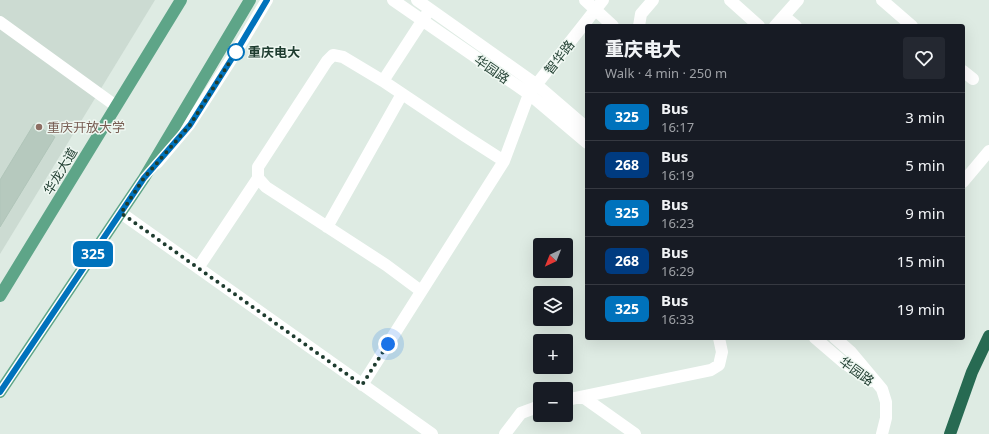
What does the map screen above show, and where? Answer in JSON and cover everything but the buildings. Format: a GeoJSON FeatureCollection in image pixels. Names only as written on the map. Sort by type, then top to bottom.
{"type":"FeatureCollection","features":[{"type":"Feature","properties":{"kind":"highway"},"geometry":{"type":"LineString","coordinates":[[950,434],[972,372],[989,336]]}},
{"type":"Feature","properties":{"kind":"main road","name":"华龙大道"},"geometry":{"type":"LineString","coordinates":[[0,296],[181,0]]}},
{"type":"Feature","properties":{"kind":"main road"},"geometry":{"type":"LineString","coordinates":[[0,392],[144,178],[250,0]]}},
{"type":"Feature","properties":{"kind":"street"},"geometry":{"type":"LineString","coordinates":[[144,178],[190,125],[267,0]]}},
{"type":"Feature","properties":{"kind":"street","name":"华园路"},"geometry":{"type":"LineString","coordinates":[[393,0],[422,20],[533,89],[585,141]]}},
{"type":"Feature","properties":{"kind":"street","name":"华园路"},"geometry":{"type":"LineString","coordinates":[[417,0],[533,89],[585,127]]}},
{"type":"Feature","properties":{"kind":"street"},"geometry":{"type":"LineString","coordinates":[[585,0],[599,5],[612,24]]}},
{"type":"Feature","properties":{"kind":"street"},"geometry":{"type":"LineString","coordinates":[[639,24],[641,14],[653,0]]}},
{"type":"Feature","properties":{"kind":"street"},"geometry":{"type":"LineString","coordinates":[[730,0],[757,24]]}},
{"type":"Feature","properties":{"kind":"street"},"geometry":{"type":"LineString","coordinates":[[777,24],[798,0]]}},
{"type":"Feature","properties":{"kind":"street"},"geometry":{"type":"LineString","coordinates":[[882,0],[910,24]]}},
{"type":"Feature","properties":{"kind":"street","name":"智华路"},"geometry":{"type":"LineString","coordinates":[[362,385],[504,161],[533,89],[599,5]]}},
{"type":"Feature","properties":{"kind":"street"},"geometry":{"type":"LineString","coordinates":[[383,81],[429,9]]}},
{"type":"Feature","properties":{"kind":"street"},"geometry":{"type":"LineString","coordinates":[[784,16],[794,24]]}},
{"type":"Feature","properties":{"kind":"street"},"geometry":{"type":"LineString","coordinates":[[0,22],[116,106]]}},
{"type":"Feature","properties":{"kind":"street"},"geometry":{"type":"LineString","coordinates":[[198,268],[258,178],[258,167],[327,61],[333,56],[343,57],[383,81],[464,136],[504,161]]}},
{"type":"Feature","properties":{"kind":"street"},"geometry":{"type":"LineString","coordinates":[[965,73],[973,80]]}},
{"type":"Feature","properties":{"kind":"street"},"geometry":{"type":"LineString","coordinates":[[327,226],[402,94]]}},
{"type":"Feature","properties":{"kind":"street"},"geometry":{"type":"LineString","coordinates":[[965,180],[989,151]]}},
{"type":"Feature","properties":{"kind":"street"},"geometry":{"type":"LineString","coordinates":[[258,178],[266,187],[386,265],[421,291]]}},
{"type":"Feature","properties":{"kind":"street"},"geometry":{"type":"LineString","coordinates":[[121,213],[432,434]]}},
{"type":"Feature","properties":{"kind":"street"},"geometry":{"type":"LineString","coordinates":[[573,399],[711,370],[719,365],[722,352],[719,340]]}},
{"type":"Feature","properties":{"kind":"street","name":"华园路"},"geometry":{"type":"LineString","coordinates":[[817,340],[843,362],[882,389]]}},
{"type":"Feature","properties":{"kind":"street","name":"华园路"},"geometry":{"type":"LineString","coordinates":[[837,340],[852,352],[882,389]]}},
{"type":"Feature","properties":{"kind":"street"},"geometry":{"type":"LineString","coordinates":[[882,389],[886,402],[886,418],[882,434]]}},
{"type":"Feature","properties":{"kind":"street"},"geometry":{"type":"LineString","coordinates":[[583,397],[635,434]]}},
{"type":"Feature","properties":{"kind":"street"},"geometry":{"type":"LineString","coordinates":[[505,434],[521,413],[533,409]]}},
{"type":"Feature","properties":{"kind":"shaded area","name":"重庆开放大学"},"geometry":{"type":"Polygon","coordinates":[[[0,0],[155,0],[0,254],[0,0]]]}},
{"type":"Feature","properties":{"kind":"bus line","name":"325"},"geometry":{"type":"LineString","coordinates":[[0,392],[144,178],[190,125],[267,0]]}},
{"type":"Feature","properties":{"kind":"place","name":"重庆电大"},"geometry":{"type":"Point","coordinates":[236,52]}},
{"type":"Feature","properties":{"kind":"place","name":"重庆开放大学"},"geometry":{"type":"Point","coordinates":[39,127]}},
{"type":"Feature","properties":{"kind":"route"},"geometry":{"type":"LineString","coordinates":[[236,52],[190,125],[144,178],[121,213],[362,385],[388,344]]}}]}
